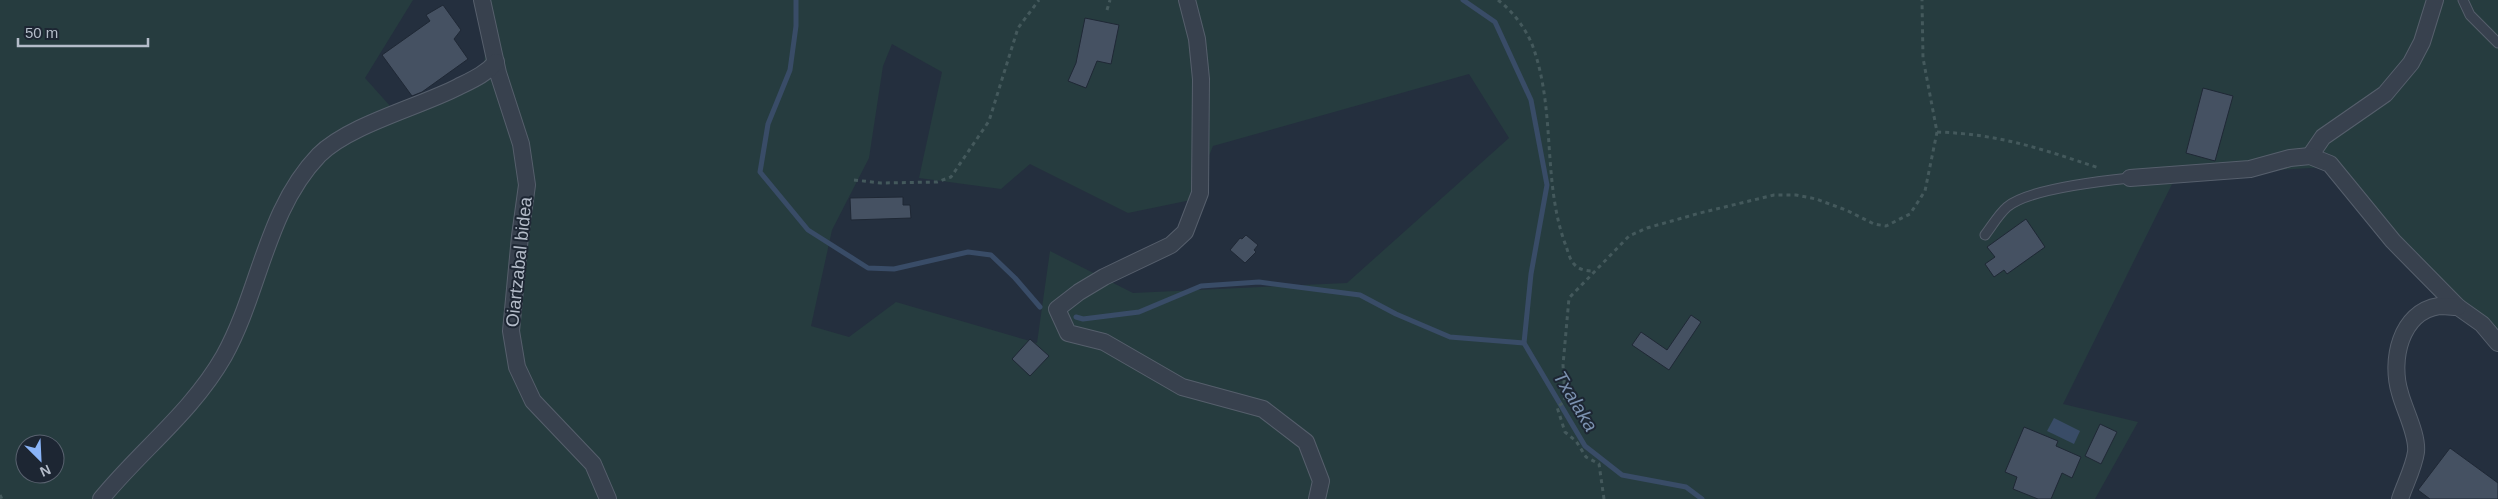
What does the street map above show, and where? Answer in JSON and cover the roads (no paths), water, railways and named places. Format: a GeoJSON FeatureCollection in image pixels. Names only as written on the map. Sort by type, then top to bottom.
{"type":"FeatureCollection","features":[{"type":"Feature","properties":{"kind":"street","name":"Oiartzabal bidea"},"geometry":{"type":"LineString","coordinates":[[482,0],[496,62],[521,144],[527,185],[511,331],[518,367],[533,400],[592,464],[608,499]]}},
{"type":"Feature","properties":{"kind":"street"},"geometry":{"type":"LineString","coordinates":[[1187,0],[1197,39],[1201,79],[1200,193],[1185,232],[1171,245],[1104,277],[1079,292],[1057,310],[1068,333],[1104,342],[1182,387],[1262,409],[1306,442],[1320,481],[1317,499]]}},
{"type":"Feature","properties":{"kind":"street"},"geometry":{"type":"LineString","coordinates":[[2310,156],[2323,137],[2385,94],[2411,63],[2422,42],[2435,0]]}},
{"type":"Feature","properties":{"kind":"street"},"geometry":{"type":"LineString","coordinates":[[100,499],[118,478],[188,407],[223,357],[233,338],[277,222],[290,195],[319,155],[336,142],[362,128],[418,106],[475,79],[496,62]]}},
{"type":"Feature","properties":{"kind":"street"},"geometry":{"type":"LineString","coordinates":[[2130,178],[2250,169],[2290,158],[2310,156],[2330,164],[2393,241],[2458,307],[2482,324],[2498,343]]}},
{"type":"Feature","properties":{"kind":"street"},"geometry":{"type":"LineString","coordinates":[[2400,499],[2416,451],[2408,416],[2399,391],[2397,359],[2401,336],[2418,316],[2438,306],[2458,307]]}},
{"type":"Feature","properties":{"kind":"lane"},"geometry":{"type":"LineString","coordinates":[[2463,0],[2470,15],[2498,43]]}},
{"type":"Feature","properties":{"kind":"lane"},"geometry":{"type":"LineString","coordinates":[[1985,234],[2007,207],[2028,196],[2098,181],[2130,178]]}},
{"type":"Feature","properties":{"kind":"water"},"geometry":{"type":"Polygon","coordinates":[[[2054,418],[2080,431],[2074,444],[2047,431],[2054,418]]]}},
{"type":"Feature","properties":{"kind":"waterway"},"geometry":{"type":"LineString","coordinates":[[796,0],[796,26],[790,70],[768,124],[760,172],[808,230],[868,268],[894,269],[968,252],[991,255],[1015,278],[1040,307]]}},
{"type":"Feature","properties":{"kind":"waterway","name":"Txalaka"},"geometry":{"type":"LineString","coordinates":[[1463,0],[1495,22],[1531,100],[1547,185],[1531,274],[1524,343],[1585,446],[1622,475],[1686,487],[1702,499]]}},
{"type":"Feature","properties":{"kind":"waterway"},"geometry":{"type":"LineString","coordinates":[[1076,317],[1083,319],[1139,312],[1201,286],[1259,282],[1360,295],[1396,314],[1450,337],[1524,343]]}}]}
